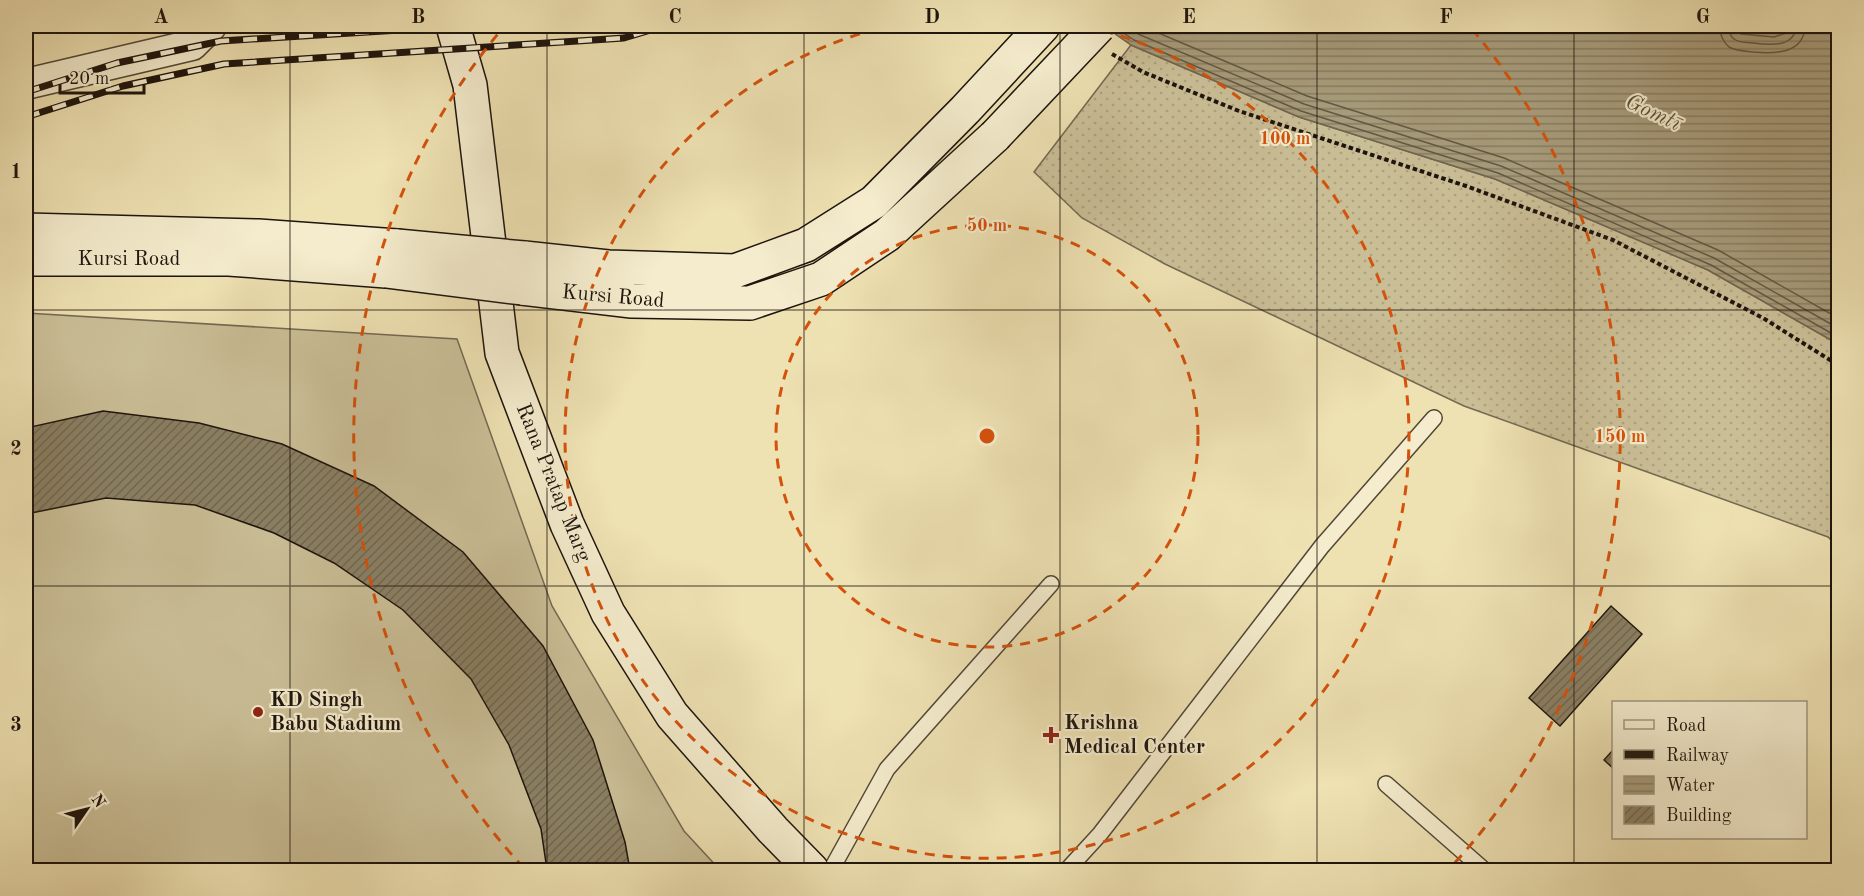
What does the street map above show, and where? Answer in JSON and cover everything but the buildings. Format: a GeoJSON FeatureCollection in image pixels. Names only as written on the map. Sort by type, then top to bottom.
{"type":"FeatureCollection","features":[{"type":"Feature","properties":{"kind":"main road","name":"Rana Pratap Marg"},"geometry":{"type":"LineString","coordinates":[[453,26],[470,85],[502,353],[567,524],[608,613],[672,715],[772,831],[812,870]]}},
{"type":"Feature","properties":{"kind":"main road","name":"Kursi Road"},"geometry":{"type":"LineString","coordinates":[[523,273],[608,267],[735,271],[806,245],[874,202],[965,110],[1043,26]]}},
{"type":"Feature","properties":{"kind":"main road","name":"Kursi Road"},"geometry":{"type":"LineString","coordinates":[[26,230],[258,236],[391,259],[523,273],[632,301],[750,303],[821,279],[887,236],[1102,38]]}},
{"type":"Feature","properties":{"kind":"main road","name":"Kursi Road"},"geometry":{"type":"LineString","coordinates":[[26,259],[391,259]]}},
{"type":"Feature","properties":{"kind":"street"},"geometry":{"type":"LineString","coordinates":[[26,84],[192,45],[211,26]]}},
{"type":"Feature","properties":{"kind":"lane"},"geometry":{"type":"LineString","coordinates":[[1067,870],[1100,834],[1322,546],[1434,418]]}},
{"type":"Feature","properties":{"kind":"lane"},"geometry":{"type":"LineString","coordinates":[[831,870],[887,770],[1051,584]]}},
{"type":"Feature","properties":{"kind":"lane"},"geometry":{"type":"LineString","coordinates":[[1386,783],[1484,870]]}},
{"type":"Feature","properties":{"kind":"path"},"geometry":{"type":"LineString","coordinates":[[1102,38],[1143,72],[1239,111],[1466,186],[1614,240],[1763,318],[1839,365]]}},
{"type":"Feature","properties":{"kind":"shaded area"},"geometry":{"type":"Polygon","coordinates":[[[1131,45],[1299,117],[1495,179],[1708,270],[1838,344],[1838,547],[1828,537],[1464,406],[1165,264],[1082,218],[1034,172],[1131,45]]]}},
{"type":"Feature","properties":{"kind":"shaded area"},"geometry":{"type":"Polygon","coordinates":[[[26,313],[457,339],[552,606],[684,831],[720,870],[26,870],[26,313]]]}},
{"type":"Feature","properties":{"kind":"water","name":"Gomtī"},"geometry":{"type":"Polygon","coordinates":[[[1104,26],[1712,26],[1773,31],[1790,26],[1838,26],[1838,344],[1708,270],[1495,179],[1299,117],[1131,45],[1104,26]]]}},
{"type":"Feature","properties":{"kind":"railway"},"geometry":{"type":"LineString","coordinates":[[26,92],[117,63],[221,41],[465,26]]}},
{"type":"Feature","properties":{"kind":"railway"},"geometry":{"type":"LineString","coordinates":[[26,117],[123,86],[224,64],[624,38],[664,26]]}},
{"type":"Feature","properties":{"kind":"place","name":"KD Singh Babu Stadium"},"geometry":{"type":"Point","coordinates":[258,712]}},
{"type":"Feature","properties":{"kind":"place","name":"Krishna Medical Center"},"geometry":{"type":"Point","coordinates":[1051,735]}}]}
